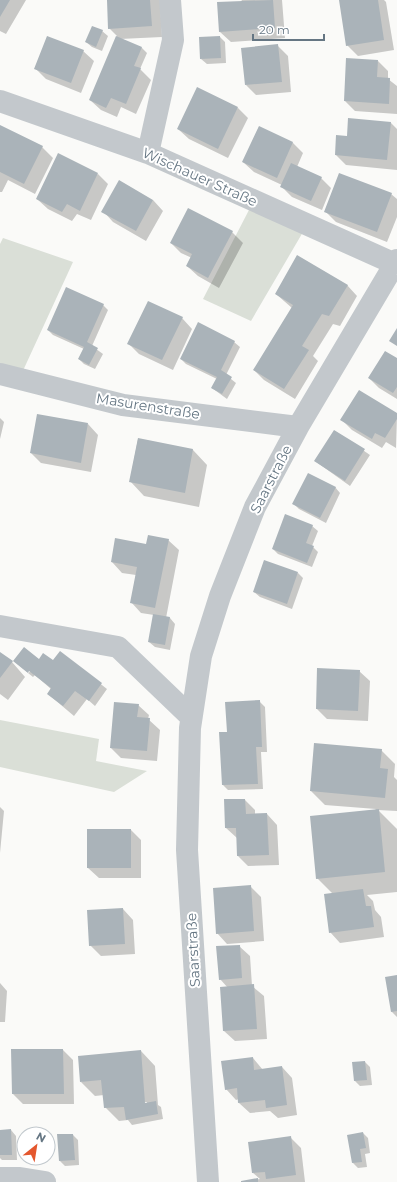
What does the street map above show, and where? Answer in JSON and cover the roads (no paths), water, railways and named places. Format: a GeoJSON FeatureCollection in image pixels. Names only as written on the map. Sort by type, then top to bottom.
{"type":"FeatureCollection","features":[{"type":"Feature","properties":{"kind":"street"},"geometry":{"type":"LineString","coordinates":[[148,153],[173,40],[170,0]]}},
{"type":"Feature","properties":{"kind":"street","name":"Wischauer Straße"},"geometry":{"type":"LineString","coordinates":[[0,101],[148,153],[396,262]]}},
{"type":"Feature","properties":{"kind":"street","name":"Saarstraße"},"geometry":{"type":"LineString","coordinates":[[208,1182],[187,850],[191,717],[201,656],[220,596],[255,507],[298,426],[396,262]]}},
{"type":"Feature","properties":{"kind":"street","name":"Masurenstraße"},"geometry":{"type":"LineString","coordinates":[[0,374],[123,405],[298,426]]}},
{"type":"Feature","properties":{"kind":"street"},"geometry":{"type":"LineString","coordinates":[[0,626],[118,647],[191,717]]}},
{"type":"Feature","properties":{"kind":"street"},"geometry":{"type":"LineString","coordinates":[[0,1178],[20,1178],[44,1182]]}}]}
